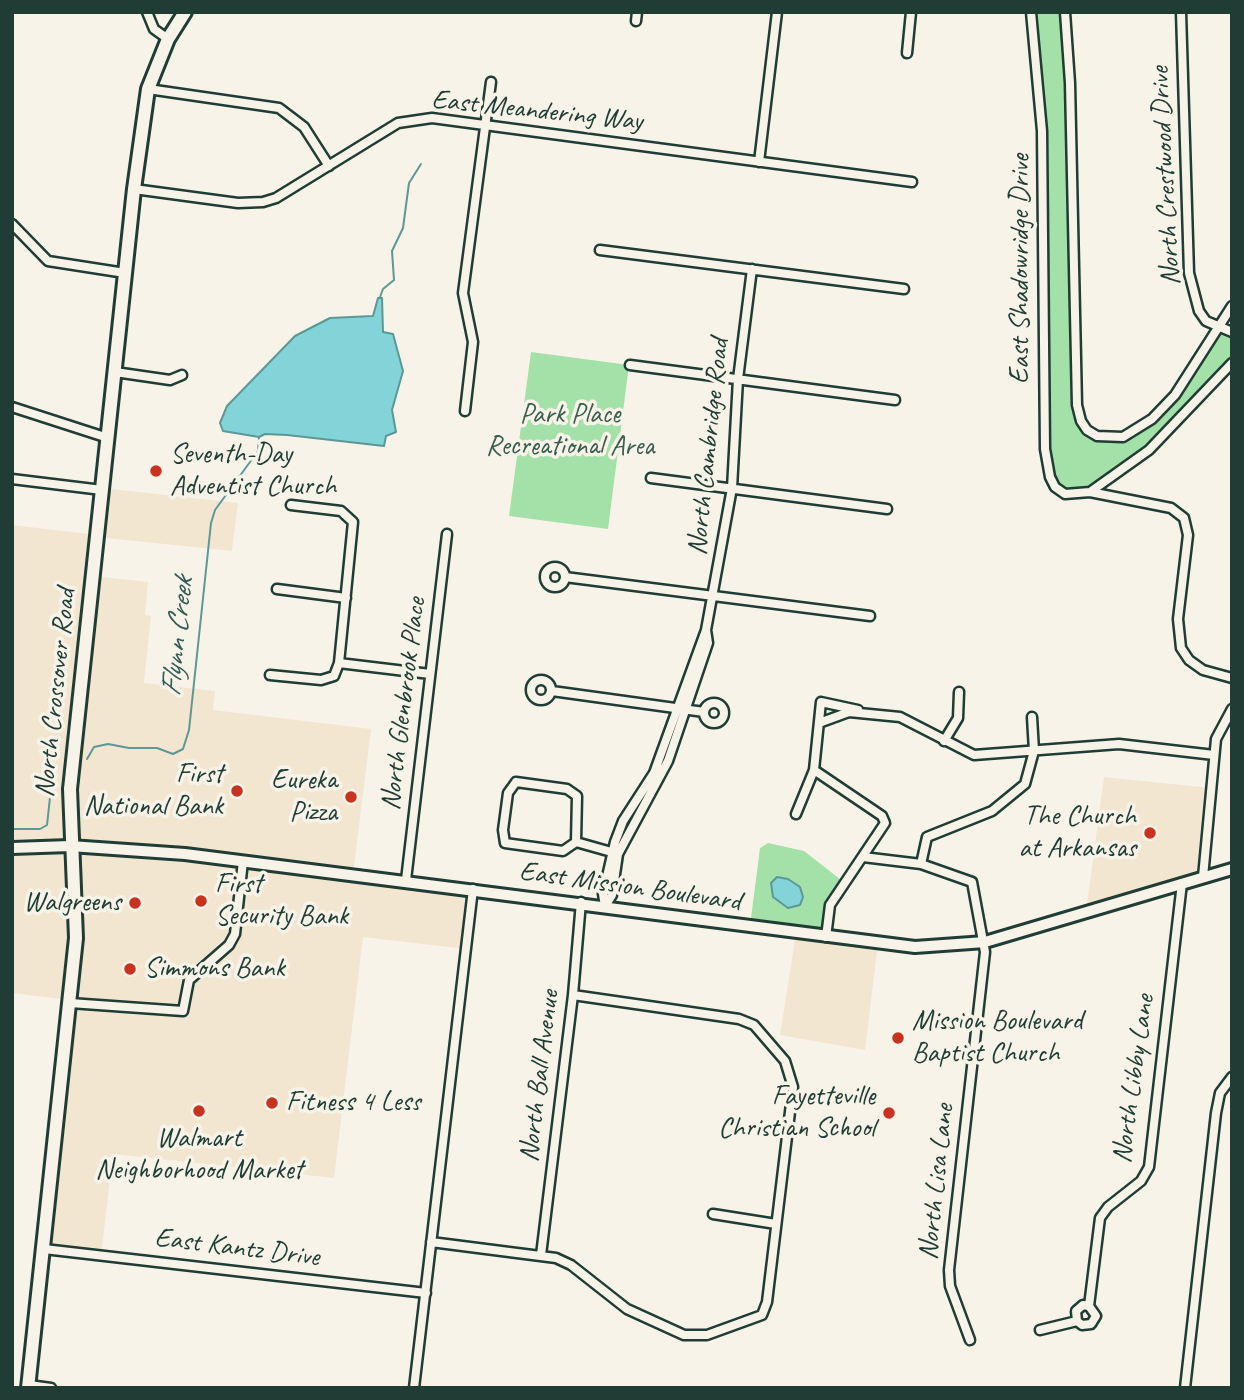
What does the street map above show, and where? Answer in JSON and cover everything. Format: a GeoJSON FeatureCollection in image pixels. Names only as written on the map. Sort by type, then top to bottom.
{"type":"FeatureCollection","features":[{"type":"Feature","properties":{"kind":"main road","name":"North Crossover Road"},"geometry":{"type":"LineString","coordinates":[[29,1387],[77,932],[69,789],[134,189],[148,89],[168,39],[185,12]]}},
{"type":"Feature","properties":{"kind":"main road","name":"East Mission Boulevard"},"geometry":{"type":"LineString","coordinates":[[12,848],[71,846],[243,860],[915,947],[985,942],[1232,869]]}},
{"type":"Feature","properties":{"kind":"street"},"geometry":{"type":"LineString","coordinates":[[146,12],[154,29],[168,39]]}},
{"type":"Feature","properties":{"kind":"street"},"geometry":{"type":"LineString","coordinates":[[759,162],[777,12]]}},
{"type":"Feature","properties":{"kind":"street"},"geometry":{"type":"LineString","coordinates":[[907,54],[911,12]]}},
{"type":"Feature","properties":{"kind":"street","name":"East Shadowridge Drive"},"geometry":{"type":"LineString","coordinates":[[1031,12],[1042,131],[1047,465],[1055,487],[1065,494],[1090,492]]}},
{"type":"Feature","properties":{"kind":"street"},"geometry":{"type":"LineString","coordinates":[[1065,12],[1070,83],[1077,405],[1081,421],[1097,436],[1123,438],[1152,419],[1175,395],[1232,306]]}},
{"type":"Feature","properties":{"kind":"street","name":"North Crestwood Drive"},"geometry":{"type":"LineString","coordinates":[[1181,12],[1189,273],[1199,311],[1218,328]]}},
{"type":"Feature","properties":{"kind":"street"},"geometry":{"type":"LineString","coordinates":[[465,411],[473,342],[463,293],[491,82]]}},
{"type":"Feature","properties":{"kind":"street"},"geometry":{"type":"LineString","coordinates":[[148,89],[279,108],[304,127],[330,166]]}},
{"type":"Feature","properties":{"kind":"street","name":"East Meandering Way"},"geometry":{"type":"LineString","coordinates":[[134,189],[238,203],[263,202],[276,198],[398,123],[432,118],[912,182]]}},
{"type":"Feature","properties":{"kind":"street"},"geometry":{"type":"LineString","coordinates":[[12,225],[48,261],[125,273]]}},
{"type":"Feature","properties":{"kind":"street"},"geometry":{"type":"LineString","coordinates":[[600,250],[904,289]]}},
{"type":"Feature","properties":{"kind":"street","name":"North Cambridge Road"},"geometry":{"type":"LineString","coordinates":[[605,906],[611,895],[615,853],[668,761],[682,710],[708,643],[706,630],[732,488],[738,379],[752,269]]}},
{"type":"Feature","properties":{"kind":"street"},"geometry":{"type":"LineString","coordinates":[[1218,328],[1232,332]]}},
{"type":"Feature","properties":{"kind":"street"},"geometry":{"type":"LineString","coordinates":[[1090,492],[1166,436],[1232,363]]}},
{"type":"Feature","properties":{"kind":"street"},"geometry":{"type":"LineString","coordinates":[[630,365],[895,400]]}},
{"type":"Feature","properties":{"kind":"street"},"geometry":{"type":"LineString","coordinates":[[115,372],[170,380],[182,375]]}},
{"type":"Feature","properties":{"kind":"street"},"geometry":{"type":"LineString","coordinates":[[12,407],[108,438]]}},
{"type":"Feature","properties":{"kind":"street"},"geometry":{"type":"LineString","coordinates":[[651,478],[887,509]]}},
{"type":"Feature","properties":{"kind":"street"},"geometry":{"type":"LineString","coordinates":[[12,479],[102,489]]}},
{"type":"Feature","properties":{"kind":"street"},"geometry":{"type":"LineString","coordinates":[[1090,492],[1171,508],[1184,518],[1188,535],[1178,619],[1181,648],[1189,660],[1203,670],[1232,678]]}},
{"type":"Feature","properties":{"kind":"street"},"geometry":{"type":"LineString","coordinates":[[270,675],[321,680],[334,676],[339,663],[355,528],[350,517],[341,511],[291,505]]}},
{"type":"Feature","properties":{"kind":"street","name":"North Glenbrook Place"},"geometry":{"type":"LineString","coordinates":[[406,880],[447,534]]}},
{"type":"Feature","properties":{"kind":"street"},"geometry":{"type":"LineString","coordinates":[[565,577],[870,616]]}},
{"type":"Feature","properties":{"kind":"street"},"geometry":{"type":"LineString","coordinates":[[277,589],[346,598]]}},
{"type":"Feature","properties":{"kind":"street"},"geometry":{"type":"LineString","coordinates":[[339,663],[430,674]]}},
{"type":"Feature","properties":{"kind":"street"},"geometry":{"type":"LineString","coordinates":[[552,691],[704,712]]}},
{"type":"Feature","properties":{"kind":"street"},"geometry":{"type":"LineString","coordinates":[[944,741],[958,718],[960,692]]}},
{"type":"Feature","properties":{"kind":"street"},"geometry":{"type":"LineString","coordinates":[[796,814],[814,770],[821,702],[851,706],[860,711]]}},
{"type":"Feature","properties":{"kind":"street"},"geometry":{"type":"LineString","coordinates":[[1203,877],[1213,755],[1222,725],[1232,709]]}},
{"type":"Feature","properties":{"kind":"street"},"geometry":{"type":"LineString","coordinates":[[820,723],[849,712],[860,711],[912,721],[944,741],[974,755],[1119,744],[1213,755]]}},
{"type":"Feature","properties":{"kind":"street"},"geometry":{"type":"LineString","coordinates":[[863,857],[921,864],[927,837],[992,811],[1025,784],[1034,751],[1032,717]]}},
{"type":"Feature","properties":{"kind":"street"},"geometry":{"type":"LineString","coordinates":[[814,770],[884,819],[883,827],[830,905],[826,937]]}},
{"type":"Feature","properties":{"kind":"street"},"geometry":{"type":"LineString","coordinates":[[516,782],[567,789],[577,796],[576,842],[563,851],[505,843],[503,830],[508,793],[516,782]]}},
{"type":"Feature","properties":{"kind":"street"},"geometry":{"type":"LineString","coordinates":[[576,842],[615,853]]}},
{"type":"Feature","properties":{"kind":"street"},"geometry":{"type":"LineString","coordinates":[[70,1003],[183,1011],[189,980],[229,945],[235,934],[243,860]]}},
{"type":"Feature","properties":{"kind":"street","name":"North Lisa Lane"},"geometry":{"type":"LineString","coordinates":[[921,864],[968,878],[972,883],[985,942],[949,1270],[950,1286],[970,1340]]}},
{"type":"Feature","properties":{"kind":"street","name":"North Libby Lane"},"geometry":{"type":"LineString","coordinates":[[1040,1331],[1077,1321],[1085,1325],[1094,1322],[1096,1312],[1089,1306],[1100,1218],[1108,1206],[1141,1181],[1149,1167],[1182,883]]}},
{"type":"Feature","properties":{"kind":"street"},"geometry":{"type":"LineString","coordinates":[[414,1388],[473,889]]}},
{"type":"Feature","properties":{"kind":"street","name":"North Ball Avenue"},"geometry":{"type":"LineString","coordinates":[[541,1255],[573,995],[581,902]]}},
{"type":"Feature","properties":{"kind":"street"},"geometry":{"type":"LineString","coordinates":[[431,1242],[541,1255],[571,1265],[627,1310],[684,1335],[695,1337],[757,1319],[765,1309],[792,1079],[785,1060],[754,1025],[739,1019],[573,995]]}},
{"type":"Feature","properties":{"kind":"street"},"geometry":{"type":"LineString","coordinates":[[1185,1388],[1216,1113],[1220,1093],[1232,1077]]}},
{"type":"Feature","properties":{"kind":"street"},"geometry":{"type":"LineString","coordinates":[[713,1214],[776,1224]]}},
{"type":"Feature","properties":{"kind":"street","name":"East Kantz Drive"},"geometry":{"type":"LineString","coordinates":[[44,1249],[426,1293]]}},
{"type":"Feature","properties":{"kind":"street"},"geometry":{"type":"LineString","coordinates":[[1077,1321],[1078,1309],[1089,1306]]}},
{"type":"Feature","properties":{"kind":"street"},"geometry":{"type":"LineString","coordinates":[[29,1387],[51,1388]]}},
{"type":"Feature","properties":{"kind":"shaded area"},"geometry":{"type":"Polygon","coordinates":[[[102,488],[238,503],[232,551],[97,537],[93,576],[148,582],[145,615],[151,616],[144,683],[215,691],[213,710],[371,729],[353,874],[473,889],[466,949],[363,937],[334,1178],[113,1154],[101,1256],[44,1249],[70,1000],[12,993],[12,525],[97,535],[102,488]]]}},
{"type":"Feature","properties":{"kind":"shaded area"},"geometry":{"type":"Polygon","coordinates":[[[1104,777],[1211,788],[1203,877],[1086,912],[1104,777]]]}},
{"type":"Feature","properties":{"kind":"shaded area"},"geometry":{"type":"Polygon","coordinates":[[[796,933],[878,943],[865,1050],[780,1035],[796,933]]]}},
{"type":"Feature","properties":{"kind":"green space"},"geometry":{"type":"Polygon","coordinates":[[[1031,12],[1065,12],[1078,413],[1097,436],[1137,431],[1175,395],[1218,328],[1232,332],[1232,363],[1166,436],[1090,492],[1078,495],[1055,487],[1047,465],[1042,131],[1031,12]]]}},
{"type":"Feature","properties":{"kind":"green space","name":"Park Place Recreational Area"},"geometry":{"type":"Polygon","coordinates":[[[531,352],[629,365],[608,529],[509,516],[531,352]]]}},
{"type":"Feature","properties":{"kind":"green space"},"geometry":{"type":"Polygon","coordinates":[[[768,843],[804,851],[845,883],[830,905],[826,937],[750,926],[760,848],[768,843]]]}},
{"type":"Feature","properties":{"kind":"water"},"geometry":{"type":"Polygon","coordinates":[[[378,298],[382,298],[383,332],[393,334],[403,371],[392,410],[396,432],[386,436],[384,446],[287,435],[265,434],[259,437],[223,431],[220,423],[227,406],[295,336],[330,318],[373,316],[378,298]]]}},
{"type":"Feature","properties":{"kind":"water"},"geometry":{"type":"Polygon","coordinates":[[[777,877],[788,879],[800,887],[803,897],[800,905],[788,908],[773,897],[771,883],[777,877]]]}},
{"type":"Feature","properties":{"kind":"waterway"},"geometry":{"type":"LineString","coordinates":[[380,297],[383,289],[394,280],[392,251],[403,228],[409,183],[421,164]]}},
{"type":"Feature","properties":{"kind":"waterway","name":"Flynn Creek"},"geometry":{"type":"LineString","coordinates":[[87,759],[94,747],[108,744],[129,748],[157,748],[173,754],[183,749],[189,730],[211,523],[215,510],[258,451],[259,438]]}},
{"type":"Feature","properties":{"kind":"waterway","name":"Flynn Creek"},"geometry":{"type":"LineString","coordinates":[[12,829],[40,829],[47,825],[53,770]]}},
{"type":"Feature","properties":{"kind":"place","name":"Seventh-Day Adventist Church"},"geometry":{"type":"Point","coordinates":[156,471]}},
{"type":"Feature","properties":{"kind":"place","name":"First National Bank"},"geometry":{"type":"Point","coordinates":[237,791]}},
{"type":"Feature","properties":{"kind":"place","name":"Eureka Pizza"},"geometry":{"type":"Point","coordinates":[351,797]}},
{"type":"Feature","properties":{"kind":"place","name":"The Church at Arkansas"},"geometry":{"type":"Point","coordinates":[1150,833]}},
{"type":"Feature","properties":{"kind":"place","name":"First Security Bank"},"geometry":{"type":"Point","coordinates":[201,901]}},
{"type":"Feature","properties":{"kind":"place","name":"Walgreens"},"geometry":{"type":"Point","coordinates":[135,903]}},
{"type":"Feature","properties":{"kind":"place","name":"Simmons Bank"},"geometry":{"type":"Point","coordinates":[130,969]}},
{"type":"Feature","properties":{"kind":"place","name":"Mission Boulevard Baptist Church"},"geometry":{"type":"Point","coordinates":[898,1038]}},
{"type":"Feature","properties":{"kind":"place","name":"Fitness 4 Less"},"geometry":{"type":"Point","coordinates":[272,1103]}},
{"type":"Feature","properties":{"kind":"place","name":"Walmart Neighborhood Market"},"geometry":{"type":"Point","coordinates":[199,1111]}},
{"type":"Feature","properties":{"kind":"place","name":"Fayetteville Christian School"},"geometry":{"type":"Point","coordinates":[889,1113]}}]}
